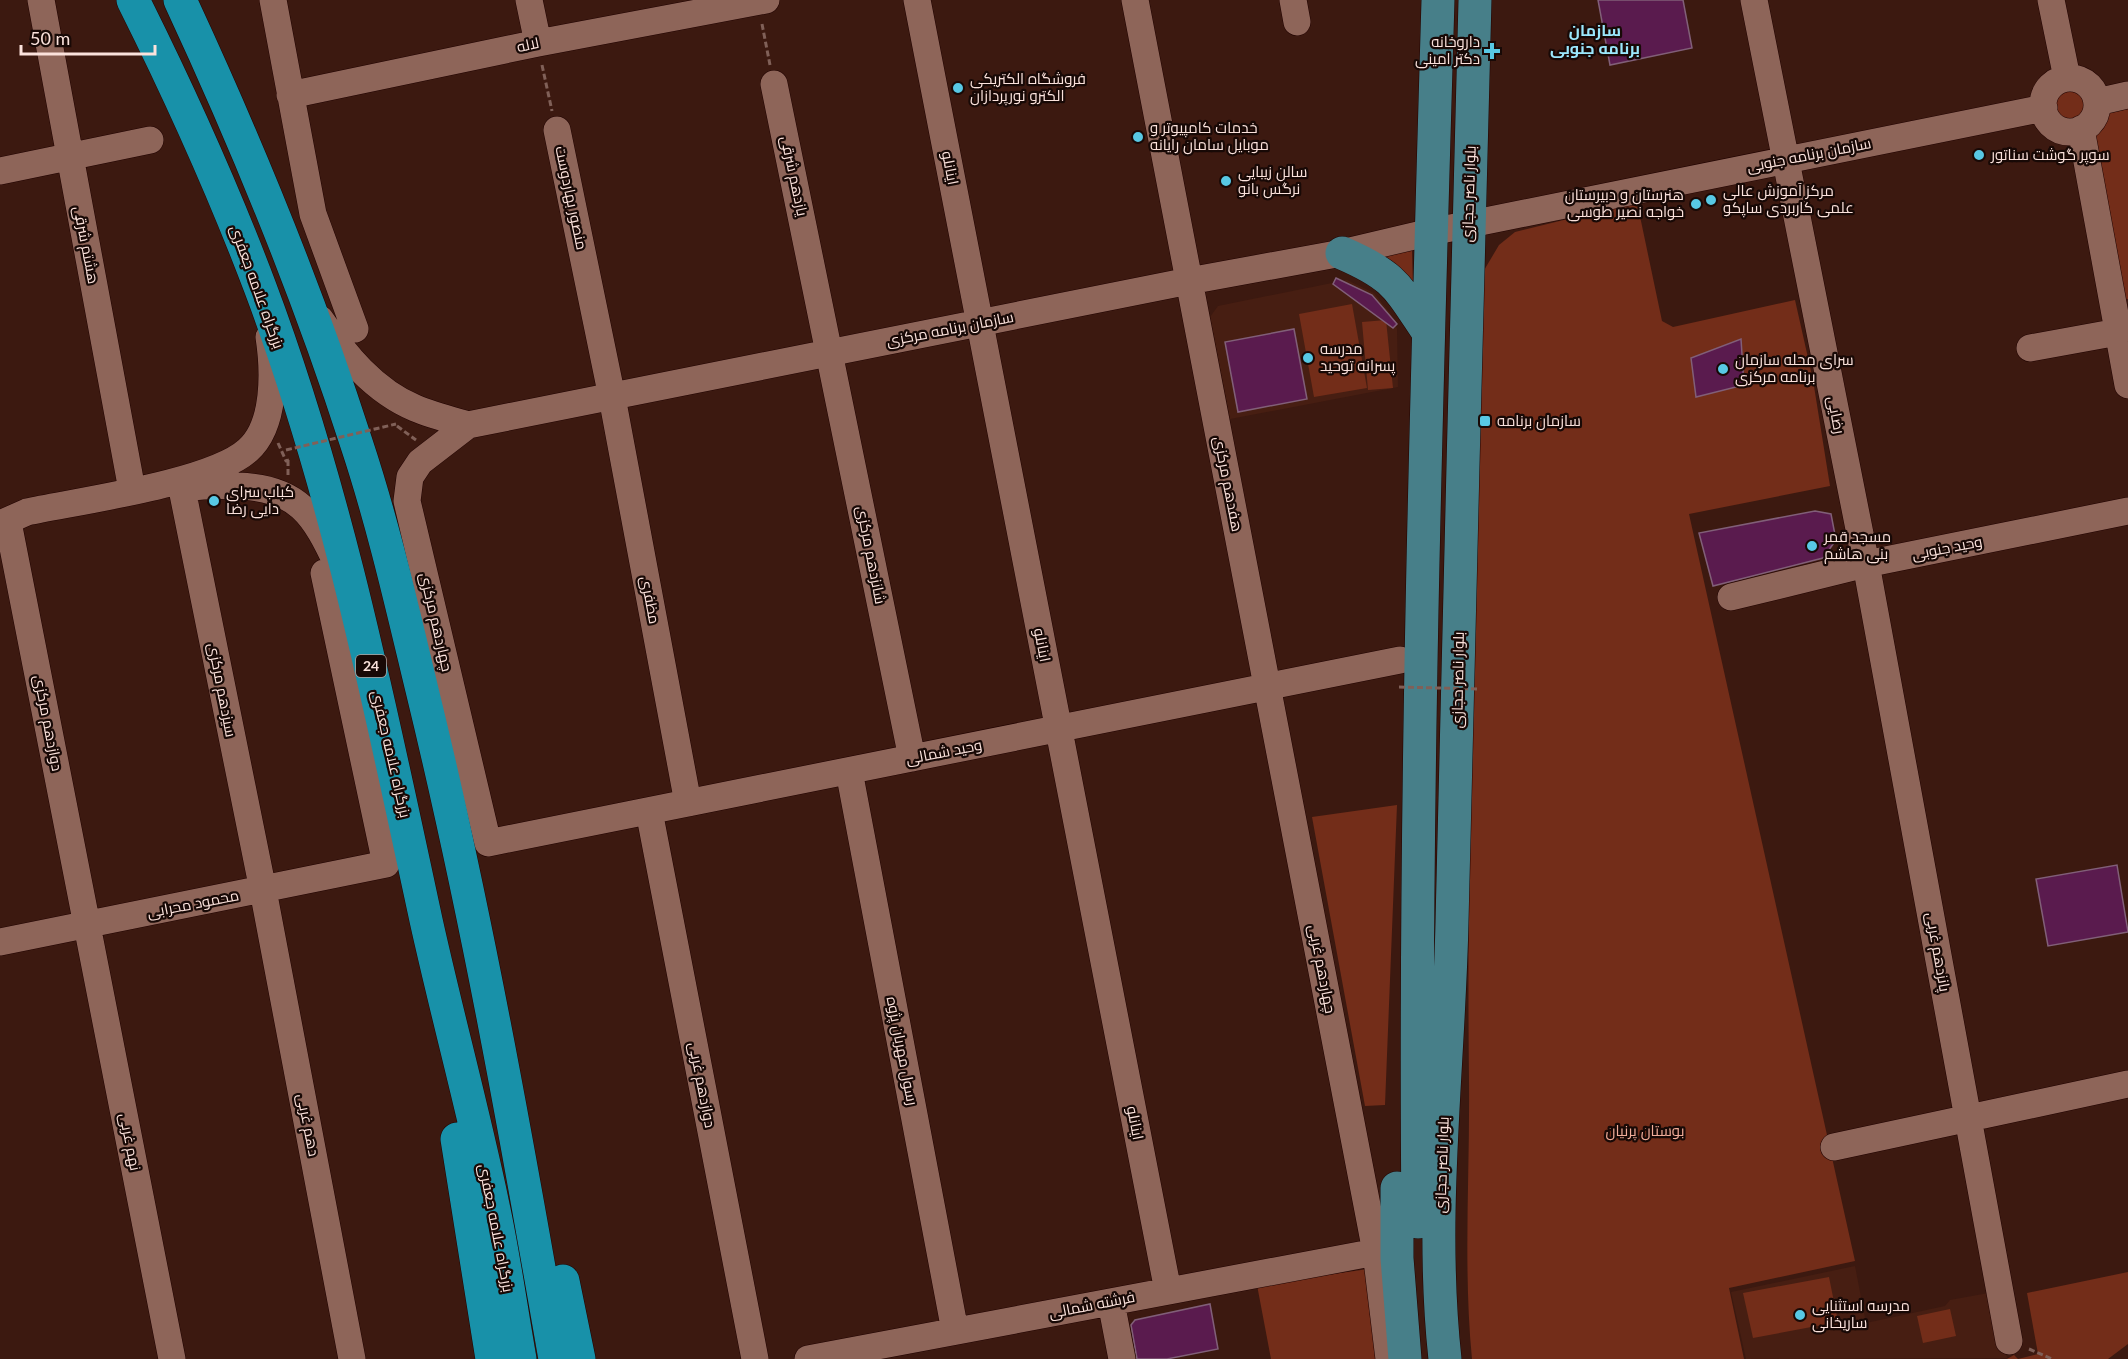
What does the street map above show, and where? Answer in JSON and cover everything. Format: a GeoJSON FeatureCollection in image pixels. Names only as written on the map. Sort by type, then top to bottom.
{"type":"FeatureCollection","features":[{"type":"Feature","properties":{"kind":"highway","name":"بزرگراه علامه جعفری"},"geometry":{"type":"LineString","coordinates":[[133,0],[190,115],[261,288],[316,458],[359,613],[493,1206],[520,1359]]}},
{"type":"Feature","properties":{"kind":"highway"},"geometry":{"type":"LineString","coordinates":[[180,0],[234,114],[357,443],[398,592],[451,809],[503,1060],[555,1359]]}},
{"type":"Feature","properties":{"kind":"highway"},"geometry":{"type":"LineString","coordinates":[[427,921],[451,1101],[492,1359]]}},
{"type":"Feature","properties":{"kind":"highway"},"geometry":{"type":"LineString","coordinates":[[503,1060],[559,1260],[579,1359]]}},
{"type":"Feature","properties":{"kind":"main road","name":"بلوار ناصر حجازی"},"geometry":{"type":"LineString","coordinates":[[1425,1359],[1419,1301],[1417,926],[1428,332],[1438,0]]}},
{"type":"Feature","properties":{"kind":"main road","name":"بلوار ناصر حجازی"},"geometry":{"type":"LineString","coordinates":[[1445,1359],[1440,1302],[1441,1181],[1452,927],[1475,0]]}},
{"type":"Feature","properties":{"kind":"main road"},"geometry":{"type":"LineString","coordinates":[[1342,253],[1376,267],[1388,277],[1402,290],[1428,332]]}},
{"type":"Feature","properties":{"kind":"main road"},"geometry":{"type":"LineString","coordinates":[[1405,1359],[1397,1258],[1397,1151],[1400,1071],[1417,926]]}},
{"type":"Feature","properties":{"kind":"main road"},"geometry":{"type":"LineString","coordinates":[[1452,927],[1460,1052],[1458,1226],[1466,1359]]}},
{"type":"Feature","properties":{"kind":"street","name":"هشتم شرقی"},"geometry":{"type":"LineString","coordinates":[[41,0],[132,490]]}},
{"type":"Feature","properties":{"kind":"street"},"geometry":{"type":"LineString","coordinates":[[273,0],[313,214],[355,329]]}},
{"type":"Feature","properties":{"kind":"street"},"geometry":{"type":"LineString","coordinates":[[529,0],[537,43]]}},
{"type":"Feature","properties":{"kind":"street","name":"اینانلو"},"geometry":{"type":"LineString","coordinates":[[917,0],[1167,1291]]}},
{"type":"Feature","properties":{"kind":"street","name":"هفدهم مرکزی"},"geometry":{"type":"LineString","coordinates":[[1135,0],[1268,687]]}},
{"type":"Feature","properties":{"kind":"street","name":"رضایی"},"geometry":{"type":"LineString","coordinates":[[1754,0],[1866,564]]}},
{"type":"Feature","properties":{"kind":"street"},"geometry":{"type":"LineString","coordinates":[[2051,0],[2067,78]]}},
{"type":"Feature","properties":{"kind":"street","name":"لاله"},"geometry":{"type":"LineString","coordinates":[[291,95],[537,43],[760,1]]}},
{"type":"Feature","properties":{"kind":"street"},"geometry":{"type":"LineString","coordinates":[[2067,78],[2083,81],[2090,86],[2097,102],[2093,118],[2081,129],[2073,131],[2057,128],[2050,123],[2044,108],[2044,99],[2052,85],[2067,78]]}},
{"type":"Feature","properties":{"kind":"street","name":"یازدهم شرقی"},"geometry":{"type":"LineString","coordinates":[[774,84],[831,352]]}},
{"type":"Feature","properties":{"kind":"street"},"geometry":{"type":"LineString","coordinates":[[2097,102],[2128,95]]}},
{"type":"Feature","properties":{"kind":"street","name":"سازمان برنامه جنوبی"},"geometry":{"type":"LineString","coordinates":[[1431,232],[2044,108]]}},
{"type":"Feature","properties":{"kind":"street"},"geometry":{"type":"LineString","coordinates":[[2081,129],[2128,385]]}},
{"type":"Feature","properties":{"kind":"street","name":"منصور بهاردوست"},"geometry":{"type":"LineString","coordinates":[[556,130],[612,397]]}},
{"type":"Feature","properties":{"kind":"street"},"geometry":{"type":"LineString","coordinates":[[0,171],[150,140]]}},
{"type":"Feature","properties":{"kind":"street","name":"سازمان برنامه مرکزی"},"geometry":{"type":"LineString","coordinates":[[468,425],[1189,281],[1342,253],[1431,232]]}},
{"type":"Feature","properties":{"kind":"street"},"geometry":{"type":"LineString","coordinates":[[4,523],[18,515],[203,474],[223,466],[248,450],[261,432],[271,401],[273,365],[261,288]]}},
{"type":"Feature","properties":{"kind":"street"},"geometry":{"type":"LineString","coordinates":[[303,296],[333,338],[378,385],[415,408],[468,425]]}},
{"type":"Feature","properties":{"kind":"street"},"geometry":{"type":"LineString","coordinates":[[2030,348],[2118,332]]}},
{"type":"Feature","properties":{"kind":"street","name":"شانزدهم مرکزی"},"geometry":{"type":"LineString","coordinates":[[831,352],[912,758]]}},
{"type":"Feature","properties":{"kind":"street","name":"مظفری"},"geometry":{"type":"LineString","coordinates":[[612,397],[688,803]]}},
{"type":"Feature","properties":{"kind":"street","name":"چهاردهم مرکزی"},"geometry":{"type":"LineString","coordinates":[[468,425],[420,462],[410,477],[407,501],[488,843]]}},
{"type":"Feature","properties":{"kind":"street"},"geometry":{"type":"LineString","coordinates":[[4,523],[20,526],[205,485],[272,488],[287,495],[304,510],[328,545],[359,613]]}},
{"type":"Feature","properties":{"kind":"street","name":"سیزدهم مرکزی"},"geometry":{"type":"LineString","coordinates":[[182,489],[263,890]]}},
{"type":"Feature","properties":{"kind":"street","name":"وحید جنوبی"},"geometry":{"type":"LineString","coordinates":[[1731,597],[1866,564],[2128,511]]}},
{"type":"Feature","properties":{"kind":"street","name":"دوازدهم مرکزی"},"geometry":{"type":"LineString","coordinates":[[4,523],[88,924]]}},
{"type":"Feature","properties":{"kind":"street","name":"پانزدهم غربی"},"geometry":{"type":"LineString","coordinates":[[1866,564],[2009,1341]]}},
{"type":"Feature","properties":{"kind":"street","name":"محمود محرابی"},"geometry":{"type":"LineString","coordinates":[[0,942],[386,864],[324,573]]}},
{"type":"Feature","properties":{"kind":"street","name":"وحید شمالی"},"geometry":{"type":"LineString","coordinates":[[488,843],[1400,660]]}},
{"type":"Feature","properties":{"kind":"street","name":"چهاردهم غربی"},"geometry":{"type":"LineString","coordinates":[[1268,687],[1376,1252],[1389,1359]]}},
{"type":"Feature","properties":{"kind":"street","name":"رسول مهربان پژوه"},"geometry":{"type":"LineString","coordinates":[[849,771],[955,1331]]}},
{"type":"Feature","properties":{"kind":"street","name":"دوازدهم غربی"},"geometry":{"type":"LineString","coordinates":[[649,811],[755,1359]]}},
{"type":"Feature","properties":{"kind":"street","name":"دهم غربی"},"geometry":{"type":"LineString","coordinates":[[263,890],[352,1359]]}},
{"type":"Feature","properties":{"kind":"street","name":"نهم غربی"},"geometry":{"type":"LineString","coordinates":[[88,924],[172,1359]]}},
{"type":"Feature","properties":{"kind":"street"},"geometry":{"type":"LineString","coordinates":[[1834,1147],[2128,1084]]}},
{"type":"Feature","properties":{"kind":"street","name":"فرشته شمالی"},"geometry":{"type":"LineString","coordinates":[[820,1358],[1376,1252]]}},
{"type":"Feature","properties":{"kind":"street"},"geometry":{"type":"LineString","coordinates":[[1111,1302],[1122,1359]]}},
{"type":"Feature","properties":{"kind":"path"},"geometry":{"type":"LineString","coordinates":[[760,1],[774,84]]}},
{"type":"Feature","properties":{"kind":"path","name":"منصور بهاردوست"},"geometry":{"type":"LineString","coordinates":[[537,43],[556,130]]}},
{"type":"Feature","properties":{"kind":"path"},"geometry":{"type":"LineString","coordinates":[[286,450],[396,424],[416,440]]}},
{"type":"Feature","properties":{"kind":"path"},"geometry":{"type":"LineString","coordinates":[[1399,687],[1479,689]]}},
{"type":"Feature","properties":{"kind":"shaded area","name":"مدرسه پسرانه توحید"},"geometry":{"type":"Polygon","coordinates":[[[1347,280],[1374,293],[1390,313],[1397,329],[1398,387],[1230,419],[1210,317],[1218,306],[1347,280]]]}},
{"type":"Feature","properties":{"kind":"shaded area","name":"مدرسه استثنایی ساریخانی"},"geometry":{"type":"Polygon","coordinates":[[[1855,1266],[1866,1323],[1945,1306],[1950,1300],[1994,1292],[2007,1358],[1746,1359],[1731,1292],[1855,1266]]]}},
{"type":"Feature","properties":{"kind":"green space"},"geometry":{"type":"Polygon","coordinates":[[[2070,87],[2082,92],[2087,104],[2082,116],[2070,121],[2058,116],[2053,104],[2058,92],[2070,87]]]}},
{"type":"Feature","properties":{"kind":"green space"},"geometry":{"type":"Polygon","coordinates":[[[2128,109],[2128,299],[2120,301],[2088,134],[2105,114],[2128,109]]]}},
{"type":"Feature","properties":{"kind":"green space","name":"بوستان پرنیان"},"geometry":{"type":"Polygon","coordinates":[[[1637,202],[1662,321],[1673,327],[1795,300],[1813,380],[1830,486],[1689,514],[1855,1261],[1729,1288],[1744,1359],[1472,1359],[1467,1255],[1469,879],[1483,272],[1499,245],[1515,232],[1637,202]]]}},
{"type":"Feature","properties":{"kind":"green space"},"geometry":{"type":"Polygon","coordinates":[[[1412,250],[1413,288],[1373,257],[1412,250]]]}},
{"type":"Feature","properties":{"kind":"green space"},"geometry":{"type":"Polygon","coordinates":[[[1352,304],[1367,388],[1314,397],[1299,314],[1352,304]]]}},
{"type":"Feature","properties":{"kind":"green space"},"geometry":{"type":"Polygon","coordinates":[[[1386,320],[1393,388],[1368,390],[1362,322],[1386,320]]]}},
{"type":"Feature","properties":{"kind":"green space"},"geometry":{"type":"Polygon","coordinates":[[[1397,805],[1385,1105],[1365,1106],[1312,817],[1397,805]]]}},
{"type":"Feature","properties":{"kind":"green space"},"geometry":{"type":"Polygon","coordinates":[[[1375,1268],[1384,1359],[1271,1359],[1257,1285],[1375,1268]]]}},
{"type":"Feature","properties":{"kind":"green space"},"geometry":{"type":"Polygon","coordinates":[[[2128,1272],[2128,1344],[2108,1359],[2018,1359],[2038,1354],[2027,1293],[2128,1272]]]}},
{"type":"Feature","properties":{"kind":"green space"},"geometry":{"type":"Polygon","coordinates":[[[1829,1277],[1838,1322],[1753,1338],[1743,1293],[1829,1277]]]}},
{"type":"Feature","properties":{"kind":"green space"},"geometry":{"type":"Polygon","coordinates":[[[1950,1309],[1956,1336],[1923,1343],[1917,1316],[1950,1309]]]}},
{"type":"Feature","properties":{"kind":"building"},"geometry":{"type":"Polygon","coordinates":[[[1598,0],[1683,0],[1692,48],[1610,65],[1598,0]]]}},
{"type":"Feature","properties":{"kind":"building"},"geometry":{"type":"Polygon","coordinates":[[[1336,278],[1372,295],[1397,324],[1393,328],[1333,284],[1336,278]]]}},
{"type":"Feature","properties":{"kind":"building"},"geometry":{"type":"Polygon","coordinates":[[[1294,329],[1307,399],[1238,412],[1225,342],[1294,329]]]}},
{"type":"Feature","properties":{"kind":"building"},"geometry":{"type":"Polygon","coordinates":[[[1741,339],[1744,385],[1696,397],[1691,358],[1741,339]]]}},
{"type":"Feature","properties":{"kind":"building"},"geometry":{"type":"Polygon","coordinates":[[[1815,511],[1831,514],[1836,540],[1823,558],[1713,586],[1699,533],[1815,511]]]}},
{"type":"Feature","properties":{"kind":"building"},"geometry":{"type":"Polygon","coordinates":[[[2117,865],[2128,932],[2048,946],[2036,879],[2117,865]]]}},
{"type":"Feature","properties":{"kind":"building"},"geometry":{"type":"Polygon","coordinates":[[[1210,1304],[1218,1349],[1167,1359],[1137,1359],[1131,1325],[1135,1320],[1210,1304]]]}},
{"type":"Feature","properties":{"kind":"place","name":"داروخانه دکتر امینی"},"geometry":{"type":"Point","coordinates":[1492,51]}},
{"type":"Feature","properties":{"kind":"place","name":"فروشگاه الکتریکی الکترو نورپردازان"},"geometry":{"type":"Point","coordinates":[958,88]}},
{"type":"Feature","properties":{"kind":"place","name":"خدمات کامپیوتر و موبایل سامان رایانه"},"geometry":{"type":"Point","coordinates":[1138,137]}},
{"type":"Feature","properties":{"kind":"place","name":"سوپر گوشت سناتور"},"geometry":{"type":"Point","coordinates":[1979,155]}},
{"type":"Feature","properties":{"kind":"place","name":"سالن زیبایی نرگس بانو"},"geometry":{"type":"Point","coordinates":[1226,181]}},
{"type":"Feature","properties":{"kind":"place","name":"مرکز آموزش عالی علمی کاربردی ساپکو"},"geometry":{"type":"Point","coordinates":[1711,200]}},
{"type":"Feature","properties":{"kind":"place","name":"هنرستان و دبیرستان خواجه نصیر طوسی"},"geometry":{"type":"Point","coordinates":[1696,204]}},
{"type":"Feature","properties":{"kind":"place","name":"مدرسه پسرانه توحید"},"geometry":{"type":"Point","coordinates":[1308,358]}},
{"type":"Feature","properties":{"kind":"place","name":"سرای محله سازمان برنامه مرکزی"},"geometry":{"type":"Point","coordinates":[1723,369]}},
{"type":"Feature","properties":{"kind":"place","name":"سازمان برنامه"},"geometry":{"type":"Point","coordinates":[1485,421]}},
{"type":"Feature","properties":{"kind":"place","name":"کباب سرای دایی رضا"},"geometry":{"type":"Point","coordinates":[214,501]}},
{"type":"Feature","properties":{"kind":"place","name":"مسجد قمر بنی هاشم"},"geometry":{"type":"Point","coordinates":[1812,546]}},
{"type":"Feature","properties":{"kind":"place","name":"مدرسه استثنایی ساریخانی"},"geometry":{"type":"Point","coordinates":[1800,1315]}},
{"type":"Feature","properties":{"kind":"district","name":"سازمان برنامه جنوبی"},"geometry":{"type":"Point","coordinates":[1595,39]}}]}
